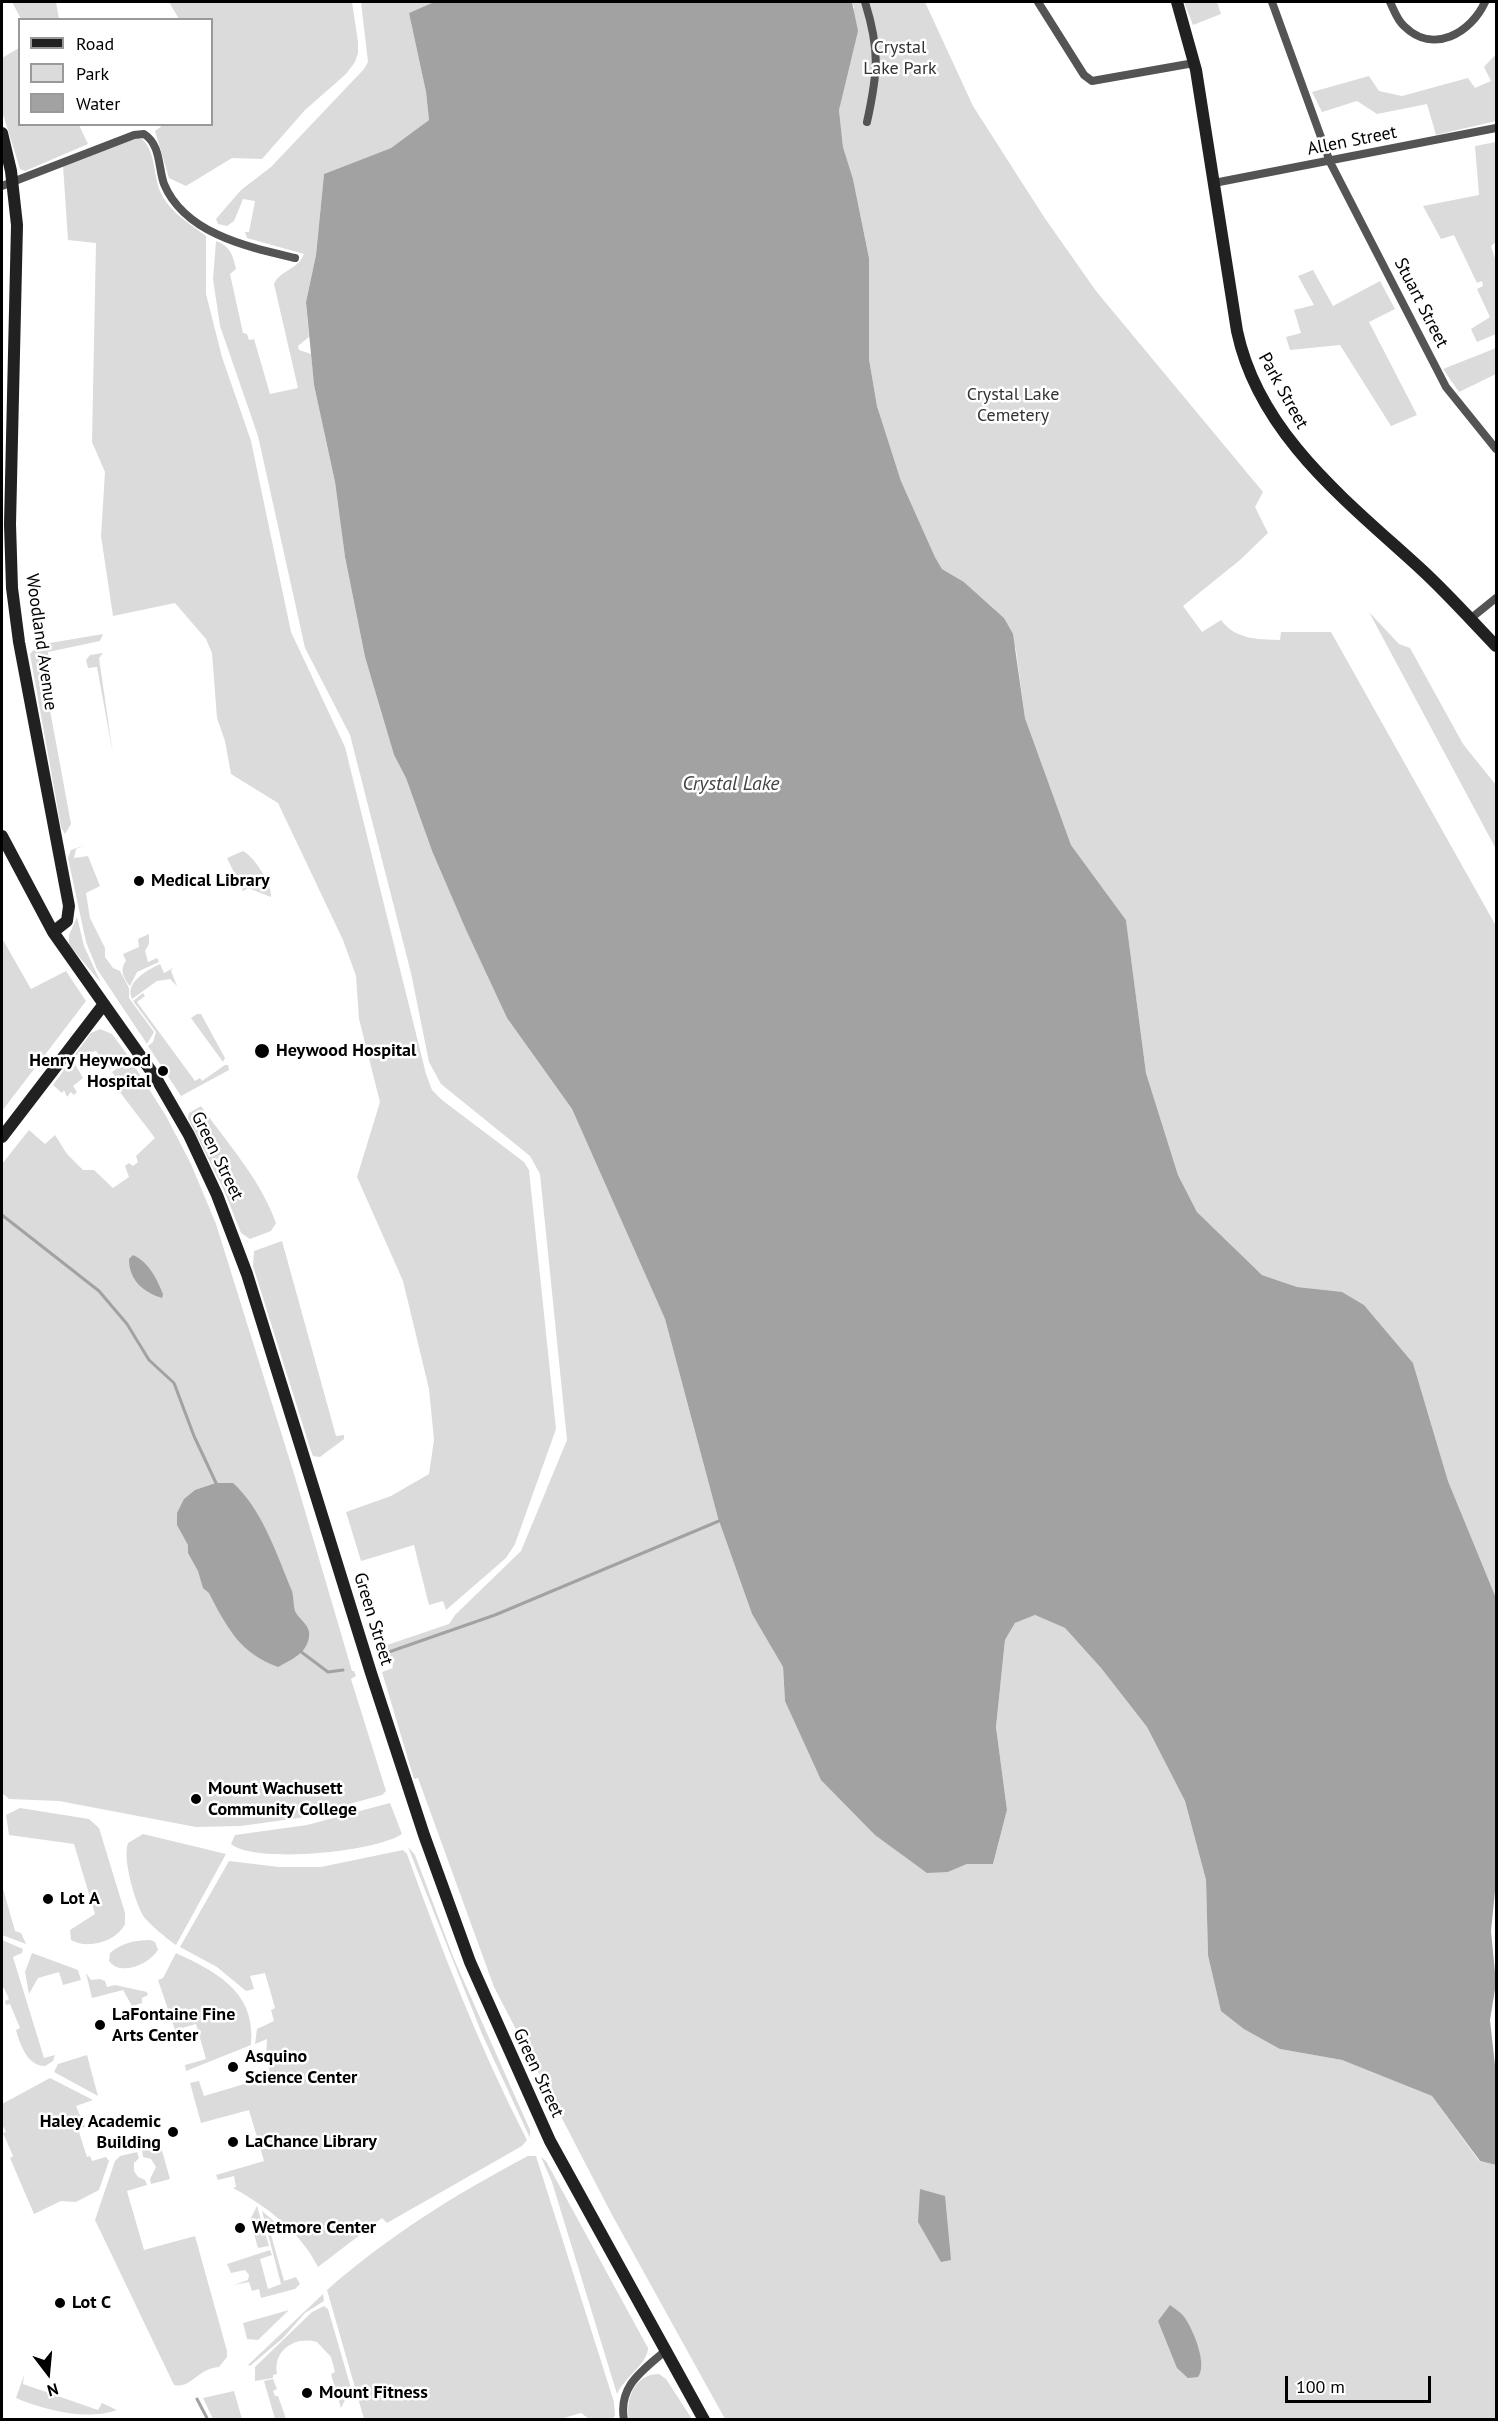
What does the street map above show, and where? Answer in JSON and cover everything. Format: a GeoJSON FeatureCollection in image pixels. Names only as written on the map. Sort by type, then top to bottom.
{"type":"FeatureCollection","features":[{"type":"Feature","properties":{"kind":"street"},"geometry":{"type":"LineString","coordinates":[[865,2],[875,37],[878,62],[867,122]]}},
{"type":"Feature","properties":{"kind":"street"},"geometry":{"type":"LineString","coordinates":[[1038,2],[1084,75],[1092,81],[1194,63]]}},
{"type":"Feature","properties":{"kind":"street","name":"Park Street"},"geometry":{"type":"LineString","coordinates":[[1177,2],[1194,63],[1239,341],[1256,385],[1280,427],[1305,460],[1497,646]]}},
{"type":"Feature","properties":{"kind":"street","name":"Stuart Street"},"geometry":{"type":"LineString","coordinates":[[1272,2],[1330,162],[1446,387],[1497,449]]}},
{"type":"Feature","properties":{"kind":"street"},"geometry":{"type":"LineString","coordinates":[[1390,2],[1403,26],[1420,36],[1438,39],[1461,32],[1478,15],[1485,2]]}},
{"type":"Feature","properties":{"kind":"street","name":"Allen Street"},"geometry":{"type":"LineString","coordinates":[[1214,183],[1497,128]]}},
{"type":"Feature","properties":{"kind":"street","name":"Woodland Avenue"},"geometry":{"type":"LineString","coordinates":[[2,133],[7,183],[17,225],[6,489],[15,615],[69,906],[67,921],[53,932]]}},
{"type":"Feature","properties":{"kind":"street"},"geometry":{"type":"LineString","coordinates":[[7,183],[134,135],[144,134],[155,145],[163,180],[171,198],[181,208],[218,236],[249,247],[295,258]]}},
{"type":"Feature","properties":{"kind":"street"},"geometry":{"type":"LineString","coordinates":[[1470,619],[1497,598]]}},
{"type":"Feature","properties":{"kind":"street","name":"Green Street"},"geometry":{"type":"LineString","coordinates":[[2,836],[53,932],[177,1113],[217,1195],[247,1274],[424,1835],[470,1962],[550,2141],[704,2420]]}},
{"type":"Feature","properties":{"kind":"street"},"geometry":{"type":"LineString","coordinates":[[2,1137],[104,1004]]}},
{"type":"Feature","properties":{"kind":"street"},"geometry":{"type":"LineString","coordinates":[[624,2420],[622,2407],[626,2390],[636,2376],[665,2351]]}},
{"type":"Feature","properties":{"kind":"green space"},"geometry":{"type":"Polygon","coordinates":[[[12,2],[56,2],[59,18],[20,18],[12,2]]]}},
{"type":"Feature","properties":{"kind":"green space"},"geometry":{"type":"Polygon","coordinates":[[[169,2],[352,2],[358,53],[355,62],[346,74],[305,110],[262,159],[232,158],[186,186],[169,178],[155,131],[162,126],[213,126],[213,18],[178,18],[169,2]]]}},
{"type":"Feature","properties":{"kind":"green space"},"geometry":{"type":"Polygon","coordinates":[[[361,2],[434,2],[409,13],[426,92],[429,120],[391,148],[324,174],[316,255],[306,302],[309,337],[298,346],[299,350],[311,354],[314,385],[335,482],[345,557],[365,657],[394,755],[406,778],[432,851],[466,930],[507,1018],[572,1109],[665,1319],[718,1518],[752,1614],[783,1667],[785,1701],[948,1872],[967,1864],[993,1864],[1007,1810],[996,1727],[1005,1640],[1015,1623],[1035,1615],[1065,1628],[1101,1668],[1147,1727],[1185,1801],[1206,1880],[1208,1955],[1280,2049],[1342,2060],[1432,2096],[1479,2161],[1496,2165],[1496,2419],[725,2419],[611,2213],[494,1987],[418,1778],[414,1779],[382,1672],[393,1668],[387,1645],[449,1624],[455,1615],[521,1551],[567,1440],[540,1174],[530,1156],[441,1084],[429,1062],[411,973],[350,735],[305,648],[258,436],[220,326],[213,279],[216,241],[228,248],[234,259],[236,269],[230,274],[243,333],[247,334],[249,340],[254,339],[270,394],[298,388],[274,284],[280,276],[298,263],[304,254],[247,238],[245,232],[249,232],[255,201],[243,199],[234,221],[227,226],[218,224],[216,219],[241,190],[271,167],[364,69],[368,62],[361,2]]]}},
{"type":"Feature","properties":{"kind":"green space"},"geometry":{"type":"Polygon","coordinates":[[[852,2],[925,2],[973,106],[1044,217],[1096,291],[1263,492],[1255,507],[1268,533],[1240,560],[1183,606],[1202,632],[1221,620],[1240,635],[1255,639],[1280,640],[1281,632],[1331,632],[1496,926],[1496,1598],[1448,1481],[1413,1363],[1364,1305],[1342,1293],[1297,1287],[1262,1275],[1197,1212],[1178,1175],[1146,1073],[1126,920],[1071,845],[1025,718],[1016,650],[1004,618],[964,582],[942,569],[901,481],[877,406],[869,359],[869,258],[853,179],[843,147],[839,110],[854,7],[852,2]]]}},
{"type":"Feature","properties":{"kind":"green space"},"geometry":{"type":"Polygon","coordinates":[[[1184,2],[1217,2],[1221,14],[1193,25],[1184,2]]]}},
{"type":"Feature","properties":{"kind":"green space"},"geometry":{"type":"Polygon","coordinates":[[[18,49],[18,126],[79,126],[88,144],[25,171],[20,169],[2,111],[2,58],[18,49]]]}},
{"type":"Feature","properties":{"kind":"green space"},"geometry":{"type":"Polygon","coordinates":[[[1496,54],[1496,121],[1436,135],[1427,104],[1377,114],[1357,101],[1322,112],[1312,92],[1369,76],[1379,91],[1402,96],[1468,78],[1475,88],[1491,81],[1484,67],[1496,54]]]}},
{"type":"Feature","properties":{"kind":"green space"},"geometry":{"type":"Polygon","coordinates":[[[137,138],[142,139],[150,150],[160,191],[164,198],[180,216],[206,236],[206,294],[222,357],[251,441],[291,632],[345,747],[426,1074],[432,1090],[524,1162],[529,1170],[556,1429],[515,1544],[506,1558],[446,1610],[443,1601],[429,1605],[414,1545],[361,1561],[346,1512],[391,1496],[429,1474],[434,1440],[429,1389],[403,1281],[357,1177],[380,1102],[359,1019],[356,976],[343,940],[278,803],[231,774],[225,741],[217,718],[212,653],[206,639],[175,603],[113,616],[101,536],[105,472],[92,442],[96,243],[68,240],[63,165],[137,138]]]}},
{"type":"Feature","properties":{"kind":"green space"},"geometry":{"type":"Polygon","coordinates":[[[1496,142],[1496,242],[1491,246],[1496,262],[1496,334],[1477,342],[1471,329],[1490,317],[1477,289],[1483,286],[1482,281],[1477,283],[1454,235],[1441,239],[1423,206],[1479,195],[1475,146],[1496,142]]]}},
{"type":"Feature","properties":{"kind":"green space"},"geometry":{"type":"Polygon","coordinates":[[[1313,270],[1333,306],[1380,281],[1395,309],[1369,322],[1417,415],[1391,426],[1340,345],[1290,350],[1286,337],[1301,333],[1294,310],[1314,305],[1298,276],[1313,270]]]}},
{"type":"Feature","properties":{"kind":"green space"},"geometry":{"type":"Polygon","coordinates":[[[1496,348],[1496,374],[1459,392],[1443,369],[1496,348]]]}},
{"type":"Feature","properties":{"kind":"green space"},"geometry":{"type":"Polygon","coordinates":[[[1369,612],[1399,644],[1410,648],[1463,744],[1496,785],[1496,849],[1369,612]]]}},
{"type":"Feature","properties":{"kind":"green space"},"geometry":{"type":"Polygon","coordinates":[[[103,634],[100,641],[48,652],[49,660],[41,661],[71,824],[65,834],[61,827],[30,654],[38,645],[103,634]]]}},
{"type":"Feature","properties":{"kind":"green space"},"geometry":{"type":"Polygon","coordinates":[[[103,653],[99,658],[113,754],[97,667],[88,668],[86,660],[90,655],[103,653]]]}},
{"type":"Feature","properties":{"kind":"green space"},"geometry":{"type":"Polygon","coordinates":[[[85,845],[76,849],[74,858],[88,856],[100,886],[86,893],[90,918],[105,948],[105,957],[113,968],[120,971],[129,988],[129,998],[154,1032],[147,1044],[97,969],[86,942],[68,858],[71,850],[85,845]]]}},
{"type":"Feature","properties":{"kind":"green space"},"geometry":{"type":"Polygon","coordinates":[[[243,851],[253,859],[262,872],[269,886],[271,897],[248,888],[243,891],[227,858],[243,851]]]}},
{"type":"Feature","properties":{"kind":"green space"},"geometry":{"type":"Polygon","coordinates":[[[77,917],[84,946],[101,983],[69,945],[69,935],[77,917]]]}},
{"type":"Feature","properties":{"kind":"green space"},"geometry":{"type":"Polygon","coordinates":[[[149,934],[149,944],[145,951],[148,962],[157,958],[159,962],[137,972],[130,986],[123,974],[126,961],[123,954],[139,947],[138,939],[149,934]]]}},
{"type":"Feature","properties":{"kind":"green space"},"geometry":{"type":"Polygon","coordinates":[[[3,940],[31,989],[66,971],[86,1001],[2,1111],[3,940]]]}},
{"type":"Feature","properties":{"kind":"green space"},"geometry":{"type":"Polygon","coordinates":[[[160,964],[164,973],[173,968],[171,971],[177,986],[170,979],[157,981],[132,999],[131,987],[138,977],[160,964]]]}},
{"type":"Feature","properties":{"kind":"green space"},"geometry":{"type":"Polygon","coordinates":[[[143,993],[145,996],[137,1002],[195,1081],[200,1078],[202,1081],[225,1065],[228,1065],[229,1070],[181,1096],[148,1046],[153,1042],[156,1032],[133,1001],[143,993]]]}},
{"type":"Feature","properties":{"kind":"green space"},"geometry":{"type":"Polygon","coordinates":[[[201,1014],[225,1058],[223,1062],[191,1018],[201,1014]]]}},
{"type":"Feature","properties":{"kind":"green space"},"geometry":{"type":"Polygon","coordinates":[[[100,1029],[112,1034],[129,1057],[110,1069],[96,1051],[74,1056],[91,1033],[100,1029]]]}},
{"type":"Feature","properties":{"kind":"green space"},"geometry":{"type":"Polygon","coordinates":[[[72,1059],[83,1078],[73,1086],[77,1092],[74,1095],[71,1092],[67,1097],[64,1090],[62,1093],[53,1085],[72,1059]]]}},
{"type":"Feature","properties":{"kind":"green space"},"geometry":{"type":"Polygon","coordinates":[[[130,1059],[166,1116],[191,1164],[216,1224],[295,1477],[352,1671],[356,1676],[351,1679],[386,1791],[382,1795],[299,1818],[241,1826],[196,1827],[59,1801],[9,1799],[2,1793],[2,1164],[29,1130],[45,1144],[55,1135],[67,1154],[83,1170],[94,1170],[113,1188],[129,1177],[125,1166],[129,1163],[133,1166],[138,1162],[136,1156],[155,1138],[119,1091],[123,1088],[112,1072],[130,1059]]]}},
{"type":"Feature","properties":{"kind":"green space"},"geometry":{"type":"Polygon","coordinates":[[[201,1106],[243,1162],[262,1192],[276,1223],[271,1231],[250,1239],[241,1233],[224,1190],[188,1118],[189,1113],[201,1106]]]}},
{"type":"Feature","properties":{"kind":"green space"},"geometry":{"type":"Polygon","coordinates":[[[282,1241],[336,1436],[344,1435],[344,1439],[320,1457],[313,1456],[311,1451],[253,1266],[254,1251],[282,1241]]]}},
{"type":"Feature","properties":{"kind":"green space"},"geometry":{"type":"Polygon","coordinates":[[[390,1803],[402,1834],[368,1846],[289,1854],[244,1850],[231,1844],[235,1835],[307,1825],[390,1803]]]}},
{"type":"Feature","properties":{"kind":"green space"},"geometry":{"type":"Polygon","coordinates":[[[20,1808],[89,1819],[99,1828],[125,1913],[125,1924],[116,1935],[93,1944],[71,1940],[70,1930],[95,1914],[74,1844],[9,1835],[6,1815],[20,1808]]]}},
{"type":"Feature","properties":{"kind":"green space"},"geometry":{"type":"Polygon","coordinates":[[[143,1834],[226,1854],[176,1945],[144,1917],[133,1891],[128,1869],[128,1843],[143,1834]]]}},
{"type":"Feature","properties":{"kind":"green space"},"geometry":{"type":"Polygon","coordinates":[[[408,1847],[415,1855],[454,1959],[530,2130],[530,2138],[482,2034],[408,1847]]]}},
{"type":"Feature","properties":{"kind":"green space"},"geometry":{"type":"Polygon","coordinates":[[[403,1850],[407,1854],[478,2035],[527,2140],[522,2146],[387,2223],[382,2218],[318,2267],[302,2242],[282,2221],[233,2188],[236,2187],[234,2176],[218,2180],[216,2175],[264,2161],[249,2110],[201,2123],[190,2083],[199,2081],[204,2096],[271,2076],[266,2059],[267,2039],[255,2044],[257,2029],[274,2021],[271,2010],[275,2008],[265,1973],[250,1976],[254,1989],[246,1991],[217,1967],[180,1947],[229,1861],[279,1867],[321,1867],[403,1850]]]}},
{"type":"Feature","properties":{"kind":"green space"},"geometry":{"type":"Polygon","coordinates":[[[2,1885],[15,1931],[21,1933],[26,1944],[2,1935],[2,1885]]]}},
{"type":"Feature","properties":{"kind":"green space"},"geometry":{"type":"Polygon","coordinates":[[[2,1940],[23,1949],[22,1953],[13,1957],[44,2058],[55,2055],[53,2061],[45,2066],[33,2062],[25,2053],[16,2030],[20,2028],[10,2004],[6,2005],[5,2001],[9,1999],[2,1988],[2,1940]]]}},
{"type":"Feature","properties":{"kind":"green space"},"geometry":{"type":"Polygon","coordinates":[[[150,1940],[155,1942],[158,1950],[142,1964],[120,1968],[109,1961],[110,1953],[124,1944],[150,1940]]]}},
{"type":"Feature","properties":{"kind":"green space"},"geometry":{"type":"Polygon","coordinates":[[[32,1953],[78,1970],[81,1980],[63,1985],[59,1972],[38,1978],[29,1994],[25,1972],[32,1953]]]}},
{"type":"Feature","properties":{"kind":"green space"},"geometry":{"type":"Polygon","coordinates":[[[176,1953],[220,1977],[241,1998],[251,2027],[251,2045],[186,2071],[185,2065],[206,2059],[196,2024],[175,2030],[158,1980],[163,1978],[176,1953]]]}},
{"type":"Feature","properties":{"kind":"green space"},"geometry":{"type":"Polygon","coordinates":[[[86,1973],[91,1980],[105,1981],[107,1987],[115,1985],[147,1992],[148,1995],[142,1998],[142,2003],[132,2006],[123,1990],[92,1998],[86,1973]]]}},
{"type":"Feature","properties":{"kind":"green space"},"geometry":{"type":"Polygon","coordinates":[[[87,2055],[98,2096],[54,2072],[58,2064],[87,2055]]]}},
{"type":"Feature","properties":{"kind":"green space"},"geometry":{"type":"Polygon","coordinates":[[[50,2078],[93,2100],[76,2106],[85,2127],[78,2129],[87,2157],[90,2156],[92,2161],[106,2157],[109,2161],[99,2190],[76,2202],[61,2201],[34,2214],[10,2158],[13,2156],[3,2133],[6,2132],[2,2124],[2,2104],[50,2078]]]}},
{"type":"Feature","properties":{"kind":"green space"},"geometry":{"type":"Polygon","coordinates":[[[161,2147],[170,2179],[151,2184],[150,2179],[156,2167],[151,2159],[143,2157],[142,2150],[161,2147]]]}},
{"type":"Feature","properties":{"kind":"green space"},"geometry":{"type":"Polygon","coordinates":[[[137,2152],[139,2158],[134,2163],[134,2171],[138,2177],[145,2180],[147,2185],[127,2191],[144,2250],[195,2236],[227,2351],[227,2357],[219,2367],[205,2371],[190,2382],[180,2385],[174,2385],[95,2220],[115,2161],[120,2156],[137,2152]]]}},
{"type":"Feature","properties":{"kind":"green space"},"geometry":{"type":"Polygon","coordinates":[[[528,2156],[536,2156],[614,2402],[615,2416],[612,2419],[589,2419],[581,2413],[557,2420],[364,2419],[327,2290],[375,2251],[423,2217],[528,2156]]]}},
{"type":"Feature","properties":{"kind":"green space"},"geometry":{"type":"Polygon","coordinates":[[[541,2157],[546,2161],[648,2348],[640,2365],[617,2394],[552,2182],[541,2157]]]}},
{"type":"Feature","properties":{"kind":"green space"},"geometry":{"type":"Polygon","coordinates":[[[257,2206],[269,2246],[258,2248],[250,2220],[257,2206]]]}},
{"type":"Feature","properties":{"kind":"green space"},"geometry":{"type":"Polygon","coordinates":[[[262,2211],[283,2229],[271,2235],[284,2281],[296,2277],[300,2284],[295,2289],[261,2298],[259,2289],[252,2291],[249,2282],[234,2285],[248,2280],[249,2275],[245,2270],[231,2273],[227,2264],[270,2250],[272,2255],[260,2259],[268,2289],[281,2284],[262,2211]]]}},
{"type":"Feature","properties":{"kind":"green space"},"geometry":{"type":"Polygon","coordinates":[[[323,2294],[324,2301],[305,2313],[283,2338],[250,2366],[248,2365],[323,2294]]]}},
{"type":"Feature","properties":{"kind":"green space"},"geometry":{"type":"Polygon","coordinates":[[[324,2306],[328,2309],[351,2388],[341,2408],[331,2374],[335,2372],[331,2357],[317,2342],[301,2341],[287,2347],[278,2358],[277,2374],[273,2375],[273,2378],[255,2381],[255,2367],[312,2312],[324,2306]]]}},
{"type":"Feature","properties":{"kind":"green space"},"geometry":{"type":"Polygon","coordinates":[[[289,2310],[258,2340],[247,2339],[243,2323],[289,2310]]]}},
{"type":"Feature","properties":{"kind":"green space"},"geometry":{"type":"Polygon","coordinates":[[[659,2374],[666,2379],[692,2419],[629,2419],[630,2396],[638,2383],[651,2375],[659,2374]]]}},
{"type":"Feature","properties":{"kind":"green space"},"geometry":{"type":"Polygon","coordinates":[[[24,2375],[23,2384],[98,2410],[102,2403],[117,2410],[93,2414],[66,2413],[16,2398],[24,2375]]]}},
{"type":"Feature","properties":{"kind":"green space"},"geometry":{"type":"Polygon","coordinates":[[[273,2379],[277,2389],[273,2391],[275,2396],[278,2396],[286,2419],[275,2419],[264,2381],[273,2379]]]}},
{"type":"Feature","properties":{"kind":"green space"},"geometry":{"type":"Polygon","coordinates":[[[234,2391],[242,2419],[213,2419],[203,2398],[234,2391]]]}},
{"type":"Feature","properties":{"kind":"water","name":"Crystal Lake"},"geometry":{"type":"Polygon","coordinates":[[[434,2],[852,2],[858,31],[839,110],[843,147],[853,179],[869,258],[869,359],[877,406],[901,481],[942,569],[964,582],[1004,618],[1013,634],[1025,718],[1071,845],[1126,920],[1146,1073],[1178,1175],[1197,1212],[1262,1275],[1297,1287],[1342,1292],[1364,1305],[1413,1363],[1448,1481],[1496,1598],[1496,1881],[1491,1931],[1496,1983],[1490,2020],[1496,2074],[1496,2165],[1480,2161],[1432,2096],[1342,2060],[1280,2049],[1244,2029],[1221,2011],[1208,1955],[1206,1880],[1185,1801],[1147,1727],[1101,1668],[1065,1628],[1035,1615],[1015,1623],[1005,1640],[996,1727],[1007,1810],[993,1864],[967,1864],[948,1872],[927,1873],[875,1835],[821,1780],[785,1701],[783,1667],[752,1614],[718,1518],[665,1319],[572,1109],[507,1018],[466,930],[432,851],[406,778],[394,755],[365,657],[345,557],[335,482],[314,385],[306,302],[316,255],[324,174],[391,148],[429,120],[426,92],[409,13],[434,2]]]}},
{"type":"Feature","properties":{"kind":"water"},"geometry":{"type":"Polygon","coordinates":[[[133,1255],[144,1262],[152,1272],[163,1294],[162,1298],[143,1289],[134,1279],[129,1259],[133,1255]]]}},
{"type":"Feature","properties":{"kind":"water"},"geometry":{"type":"Polygon","coordinates":[[[216,1483],[233,1483],[252,1506],[268,1533],[281,1563],[292,1591],[295,1611],[309,1630],[308,1643],[302,1652],[278,1667],[254,1654],[236,1638],[209,1593],[203,1588],[198,1571],[188,1553],[188,1545],[177,1525],[177,1513],[184,1499],[195,1490],[216,1483]]]}},
{"type":"Feature","properties":{"kind":"water"},"geometry":{"type":"Polygon","coordinates":[[[920,2189],[945,2196],[951,2260],[941,2262],[918,2222],[920,2189]]]}},
{"type":"Feature","properties":{"kind":"water"},"geometry":{"type":"Polygon","coordinates":[[[1170,2305],[1184,2316],[1195,2339],[1201,2364],[1198,2377],[1188,2378],[1177,2368],[1158,2321],[1170,2305]]]}},
{"type":"Feature","properties":{"kind":"waterway"},"geometry":{"type":"LineString","coordinates":[[2,1215],[99,1291],[127,1324],[149,1360],[174,1383],[194,1436],[216,1483]]}},
{"type":"Feature","properties":{"kind":"waterway"},"geometry":{"type":"LineString","coordinates":[[386,1653],[495,1615],[719,1521]]}},
{"type":"Feature","properties":{"kind":"waterway"},"geometry":{"type":"LineString","coordinates":[[300,1651],[328,1672],[343,1670]]}},
{"type":"Feature","properties":{"kind":"waterway"},"geometry":{"type":"LineString","coordinates":[[197,2399],[208,2420]]}},
{"type":"Feature","properties":{"kind":"place","name":"Medical Library"},"geometry":{"type":"Point","coordinates":[139,881]}},
{"type":"Feature","properties":{"kind":"place","name":"Heywood Hospital"},"geometry":{"type":"Point","coordinates":[262,1051]}},
{"type":"Feature","properties":{"kind":"place","name":"Henry Heywood Hospital"},"geometry":{"type":"Point","coordinates":[163,1071]}},
{"type":"Feature","properties":{"kind":"place","name":"Mount Wachusett Community College"},"geometry":{"type":"Point","coordinates":[196,1799]}},
{"type":"Feature","properties":{"kind":"place","name":"Lot A"},"geometry":{"type":"Point","coordinates":[48,1899]}},
{"type":"Feature","properties":{"kind":"place","name":"LaFontaine Fine Arts Center"},"geometry":{"type":"Point","coordinates":[100,2025]}},
{"type":"Feature","properties":{"kind":"place","name":"Asquino Science Center"},"geometry":{"type":"Point","coordinates":[233,2067]}},
{"type":"Feature","properties":{"kind":"place","name":"Haley Academic Building"},"geometry":{"type":"Point","coordinates":[173,2132]}},
{"type":"Feature","properties":{"kind":"place","name":"LaChance Library"},"geometry":{"type":"Point","coordinates":[233,2142]}},
{"type":"Feature","properties":{"kind":"place","name":"Wetmore Center"},"geometry":{"type":"Point","coordinates":[240,2228]}},
{"type":"Feature","properties":{"kind":"place","name":"Lot C"},"geometry":{"type":"Point","coordinates":[60,2303]}},
{"type":"Feature","properties":{"kind":"place","name":"Mount Fitness"},"geometry":{"type":"Point","coordinates":[307,2393]}},
{"type":"Feature","properties":{"kind":"park label","name":"Crystal Lake Park"},"geometry":{"type":"Point","coordinates":[900,58]}},
{"type":"Feature","properties":{"kind":"park label","name":"Crystal Lake Cemetery"},"geometry":{"type":"Point","coordinates":[1013,405]}}]}
